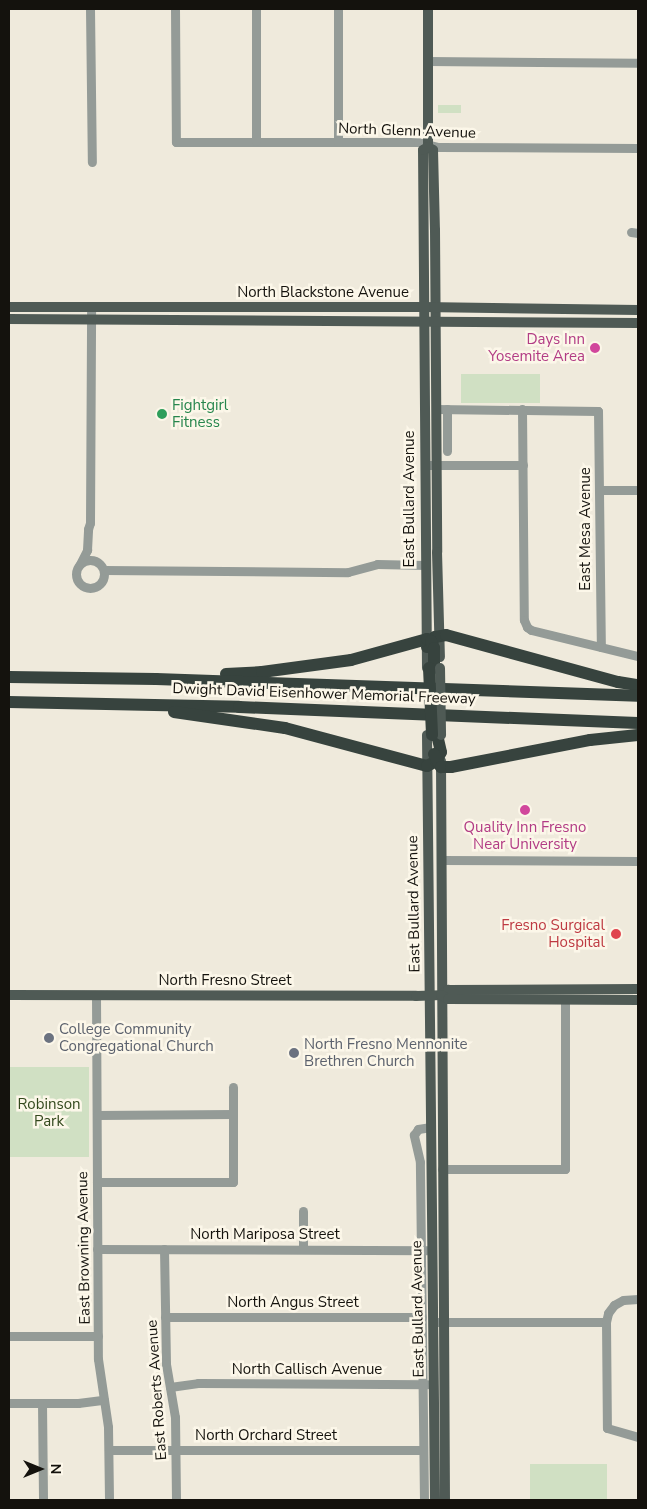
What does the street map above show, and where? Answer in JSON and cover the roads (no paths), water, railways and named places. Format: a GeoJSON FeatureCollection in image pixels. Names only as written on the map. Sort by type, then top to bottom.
{"type":"FeatureCollection","features":[{"type":"Feature","properties":{"kind":"highway"},"geometry":{"type":"LineString","coordinates":[[431,654],[434,735],[437,761]]}},
{"type":"Feature","properties":{"kind":"highway"},"geometry":{"type":"LineString","coordinates":[[156,680],[262,672],[351,660],[431,654],[638,685]]}},
{"type":"Feature","properties":{"kind":"highway","name":"Dwight David Eisenhower Memorial Freeway"},"geometry":{"type":"LineString","coordinates":[[9,677],[638,696]]}},
{"type":"Feature","properties":{"kind":"highway","name":"Dwight David Eisenhower Memorial Freeway"},"geometry":{"type":"LineString","coordinates":[[9,702],[130,704],[638,722]]}},
{"type":"Feature","properties":{"kind":"highway"},"geometry":{"type":"LineString","coordinates":[[130,704],[146,709],[285,728],[437,761],[479,762],[590,740],[638,735]]}},
{"type":"Feature","properties":{"kind":"main road"},"geometry":{"type":"LineString","coordinates":[[428,9],[428,145],[433,150],[435,230]]}},
{"type":"Feature","properties":{"kind":"main road"},"geometry":{"type":"LineString","coordinates":[[428,145],[423,150],[423,175],[428,189],[430,223],[435,230]]}},
{"type":"Feature","properties":{"kind":"main road","name":"East Bullard Avenue"},"geometry":{"type":"LineString","coordinates":[[423,175],[426,565],[431,654]]}},
{"type":"Feature","properties":{"kind":"main road","name":"East Bullard Avenue"},"geometry":{"type":"LineString","coordinates":[[431,654],[436,465],[442,409],[436,323],[435,230]]}},
{"type":"Feature","properties":{"kind":"main road","name":"North Blackstone Avenue"},"geometry":{"type":"LineString","coordinates":[[9,307],[423,307],[638,310]]}},
{"type":"Feature","properties":{"kind":"main road"},"geometry":{"type":"LineString","coordinates":[[280,321],[289,315],[322,314],[361,307]]}},
{"type":"Feature","properties":{"kind":"main road"},"geometry":{"type":"LineString","coordinates":[[224,321],[231,315],[267,314],[273,308]]}},
{"type":"Feature","properties":{"kind":"main road","name":"North Blackstone Avenue"},"geometry":{"type":"LineString","coordinates":[[9,319],[638,323]]}},
{"type":"Feature","properties":{"kind":"main road","name":"East Bullard Avenue"},"geometry":{"type":"LineString","coordinates":[[434,735],[437,761],[441,860],[444,1322],[433,1384],[445,1500]]}},
{"type":"Feature","properties":{"kind":"main road","name":"East Bullard Avenue"},"geometry":{"type":"LineString","coordinates":[[435,1500],[432,1322],[427,1250],[431,1127],[429,995],[437,761]]}},
{"type":"Feature","properties":{"kind":"main road"},"geometry":{"type":"LineString","coordinates":[[565,1000],[568,995],[620,994],[626,989]]}},
{"type":"Feature","properties":{"kind":"main road","name":"North Fresno Street"},"geometry":{"type":"LineString","coordinates":[[441,995],[448,990],[638,989]]}},
{"type":"Feature","properties":{"kind":"main road","name":"North Fresno Street"},"geometry":{"type":"LineString","coordinates":[[9,995],[441,995],[448,998],[638,1000]]}},
{"type":"Feature","properties":{"kind":"main road"},"geometry":{"type":"LineString","coordinates":[[431,1127],[436,1133],[437,1165],[442,1169]]}},
{"type":"Feature","properties":{"kind":"main road"},"geometry":{"type":"LineString","coordinates":[[434,1471],[440,1500]]}},
{"type":"Feature","properties":{"kind":"street"},"geometry":{"type":"LineString","coordinates":[[90,9],[92,162]]}},
{"type":"Feature","properties":{"kind":"street","name":"North Glenn Avenue"},"geometry":{"type":"LineString","coordinates":[[175,9],[176,142],[338,142],[438,147],[638,148]]}},
{"type":"Feature","properties":{"kind":"street"},"geometry":{"type":"LineString","coordinates":[[256,9],[256,141]]}},
{"type":"Feature","properties":{"kind":"street"},"geometry":{"type":"LineString","coordinates":[[338,9],[338,142]]}},
{"type":"Feature","properties":{"kind":"street"},"geometry":{"type":"LineString","coordinates":[[428,62],[638,63]]}},
{"type":"Feature","properties":{"kind":"street"},"geometry":{"type":"LineString","coordinates":[[90,523],[93,529],[94,552],[97,562],[104,570],[104,577],[100,584],[87,587],[78,579],[77,571],[87,550],[90,523],[92,307]]}},
{"type":"Feature","properties":{"kind":"street"},"geometry":{"type":"LineString","coordinates":[[447,451],[442,409],[522,409],[524,620],[527,627],[532,630],[638,656]]}},
{"type":"Feature","properties":{"kind":"street","name":"East Mesa Avenue"},"geometry":{"type":"LineString","coordinates":[[522,409],[598,411],[601,647]]}},
{"type":"Feature","properties":{"kind":"street"},"geometry":{"type":"LineString","coordinates":[[425,465],[523,465]]}},
{"type":"Feature","properties":{"kind":"street"},"geometry":{"type":"LineString","coordinates":[[600,490],[638,490]]}},
{"type":"Feature","properties":{"kind":"street"},"geometry":{"type":"LineString","coordinates":[[80,564],[89,560],[97,562]]}},
{"type":"Feature","properties":{"kind":"street"},"geometry":{"type":"LineString","coordinates":[[104,570],[348,572],[377,564],[426,565]]}},
{"type":"Feature","properties":{"kind":"street"},"geometry":{"type":"LineString","coordinates":[[441,860],[638,861]]}},
{"type":"Feature","properties":{"kind":"street","name":"East Browning Avenue"},"geometry":{"type":"LineString","coordinates":[[96,995],[98,1359],[109,1450],[109,1500]]}},
{"type":"Feature","properties":{"kind":"street"},"geometry":{"type":"LineString","coordinates":[[442,1169],[565,1169],[565,1000]]}},
{"type":"Feature","properties":{"kind":"street"},"geometry":{"type":"LineString","coordinates":[[97,1182],[233,1182],[233,1087]]}},
{"type":"Feature","properties":{"kind":"street"},"geometry":{"type":"LineString","coordinates":[[97,1115],[233,1114]]}},
{"type":"Feature","properties":{"kind":"street"},"geometry":{"type":"LineString","coordinates":[[424,1500],[423,1450],[433,1384],[422,1317],[427,1250],[420,1162],[414,1135],[418,1129],[431,1127]]}},
{"type":"Feature","properties":{"kind":"street"},"geometry":{"type":"LineString","coordinates":[[303,1211],[303,1249]]}},
{"type":"Feature","properties":{"kind":"street","name":"North Mariposa Street"},"geometry":{"type":"LineString","coordinates":[[97,1249],[427,1250]]}},
{"type":"Feature","properties":{"kind":"street","name":"East Roberts Avenue"},"geometry":{"type":"LineString","coordinates":[[164,1249],[166,1364],[175,1417],[177,1450],[176,1500]]}},
{"type":"Feature","properties":{"kind":"street"},"geometry":{"type":"LineString","coordinates":[[638,1299],[623,1300],[614,1305],[608,1313],[606,1322],[607,1428],[638,1437]]}},
{"type":"Feature","properties":{"kind":"street","name":"North Angus Street"},"geometry":{"type":"LineString","coordinates":[[165,1317],[422,1317]]}},
{"type":"Feature","properties":{"kind":"street"},"geometry":{"type":"LineString","coordinates":[[432,1322],[606,1322]]}},
{"type":"Feature","properties":{"kind":"street"},"geometry":{"type":"LineString","coordinates":[[9,1336],[98,1336]]}},
{"type":"Feature","properties":{"kind":"street","name":"North Callisch Avenue"},"geometry":{"type":"LineString","coordinates":[[170,1387],[198,1383],[433,1384]]}},
{"type":"Feature","properties":{"kind":"street"},"geometry":{"type":"LineString","coordinates":[[9,1402],[78,1403],[104,1400]]}},
{"type":"Feature","properties":{"kind":"street"},"geometry":{"type":"LineString","coordinates":[[42,1403],[43,1500]]}},
{"type":"Feature","properties":{"kind":"street","name":"North Orchard Street"},"geometry":{"type":"LineString","coordinates":[[109,1450],[423,1450]]}},
{"type":"Feature","properties":{"kind":"place","name":"Days Inn Yosemite Area"},"geometry":{"type":"Point","coordinates":[595,348]}},
{"type":"Feature","properties":{"kind":"place","name":"Fightgirl Fitness"},"geometry":{"type":"Point","coordinates":[162,414]}},
{"type":"Feature","properties":{"kind":"place","name":"Quality Inn Fresno Near University"},"geometry":{"type":"Point","coordinates":[525,810]}},
{"type":"Feature","properties":{"kind":"place","name":"Fresno Surgical Hospital"},"geometry":{"type":"Point","coordinates":[616,934]}},
{"type":"Feature","properties":{"kind":"place","name":"College Community Congregational Church"},"geometry":{"type":"Point","coordinates":[49,1038]}},
{"type":"Feature","properties":{"kind":"place","name":"North Fresno Mennonite Brethren Church"},"geometry":{"type":"Point","coordinates":[294,1053]}},
{"type":"Feature","properties":{"kind":"park label","name":"Robinson Park"},"geometry":{"type":"Point","coordinates":[49,1112]}}]}
